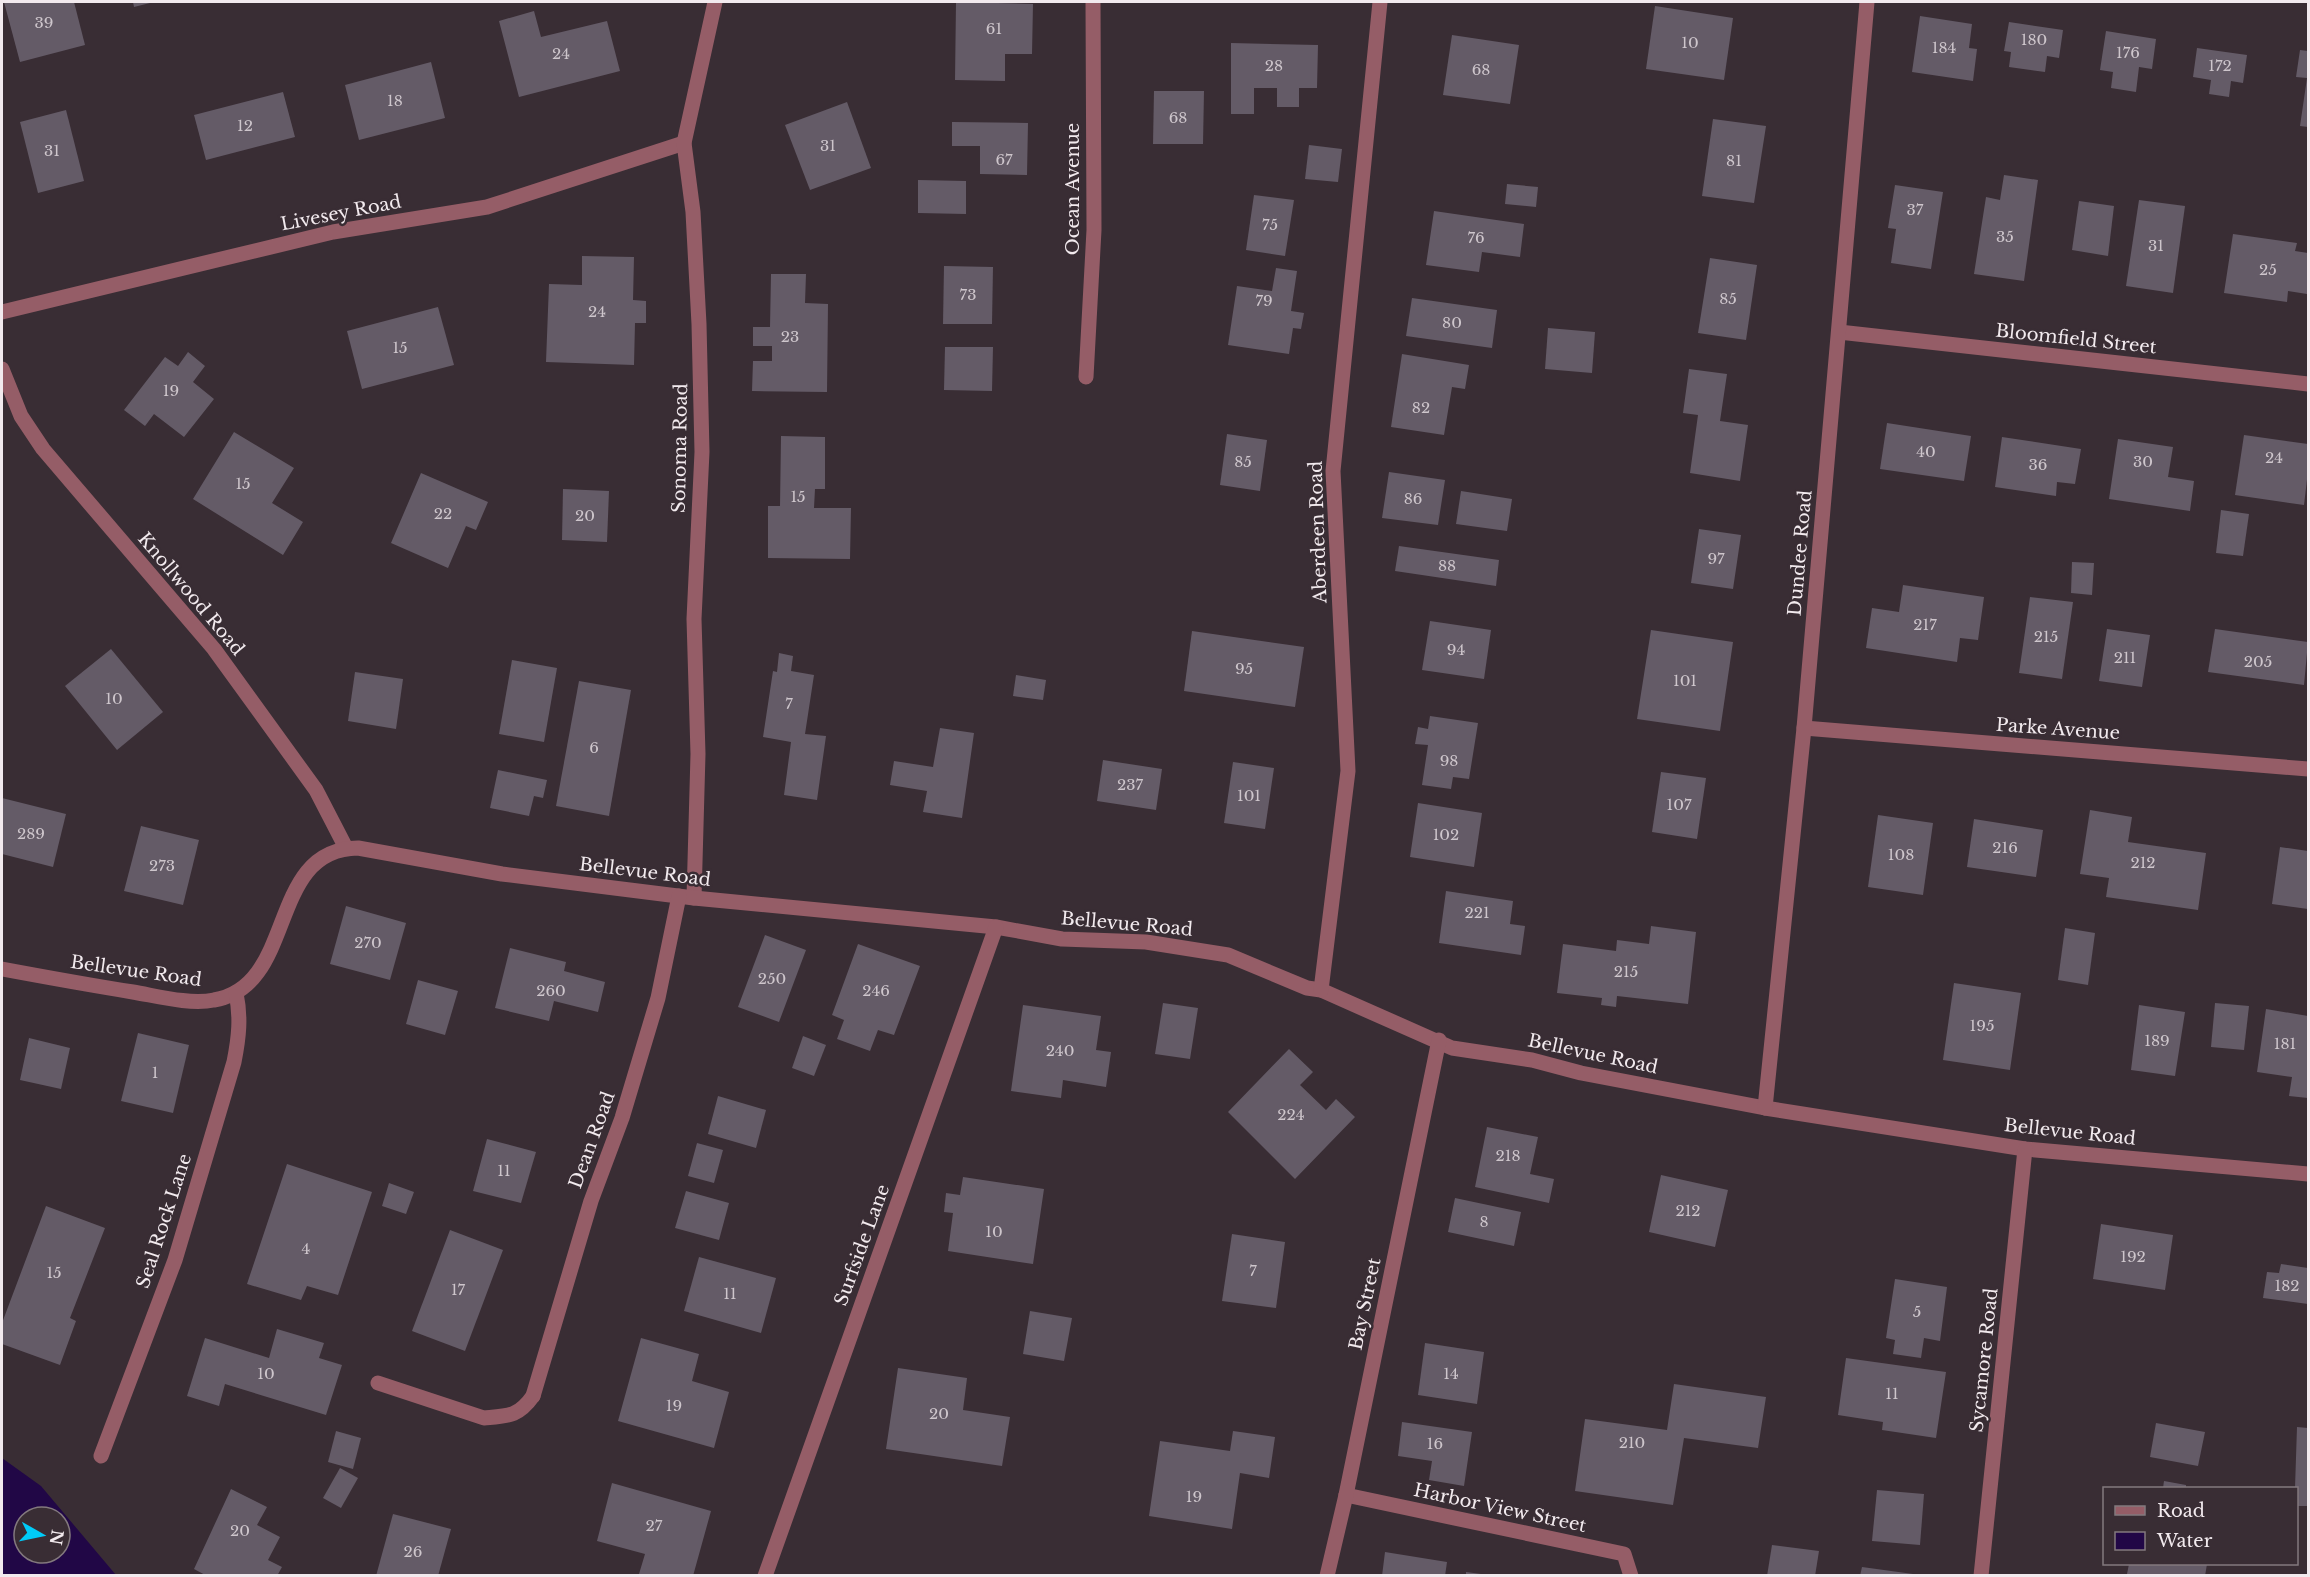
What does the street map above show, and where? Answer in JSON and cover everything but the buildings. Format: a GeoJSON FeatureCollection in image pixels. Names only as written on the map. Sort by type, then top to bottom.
{"type":"FeatureCollection","features":[{"type":"Feature","properties":{"kind":"street","name":"Sonoma Road"},"geometry":{"type":"LineString","coordinates":[[687,897],[698,754],[694,619],[702,453],[699,324],[693,212],[684,143],[715,2]]}},
{"type":"Feature","properties":{"kind":"street","name":"Ocean Avenue"},"geometry":{"type":"LineString","coordinates":[[1086,377],[1094,230],[1093,2]]}},
{"type":"Feature","properties":{"kind":"street","name":"Aberdeen Road"},"geometry":{"type":"LineString","coordinates":[[1321,990],[1348,771],[1333,471],[1380,2]]}},
{"type":"Feature","properties":{"kind":"street","name":"Dundee Road"},"geometry":{"type":"LineString","coordinates":[[1765,1108],[1804,728],[1867,2]]}},
{"type":"Feature","properties":{"kind":"street","name":"Livesey Road"},"geometry":{"type":"LineString","coordinates":[[2,312],[333,232],[487,207],[684,143]]}},
{"type":"Feature","properties":{"kind":"street","name":"Bloomfield Street"},"geometry":{"type":"LineString","coordinates":[[1839,332],[2308,384]]}},
{"type":"Feature","properties":{"kind":"street","name":"Knollwood Road"},"geometry":{"type":"LineString","coordinates":[[2,369],[21,416],[43,449],[214,649],[316,790],[346,848]]}},
{"type":"Feature","properties":{"kind":"street","name":"Parke Avenue"},"geometry":{"type":"LineString","coordinates":[[1804,728],[2308,769]]}},
{"type":"Feature","properties":{"kind":"street","name":"Bellevue Road"},"geometry":{"type":"LineString","coordinates":[[2,969],[177,1000],[214,1000],[236,993],[251,983],[263,965],[298,885],[308,870],[332,852],[346,848],[358,848],[502,874],[687,897],[996,927],[1062,939],[1146,942],[1228,955],[1307,988],[1321,990],[1439,1040],[1452,1048],[1532,1060],[1581,1073],[1765,1108],[2025,1149],[2308,1174]]}},
{"type":"Feature","properties":{"kind":"street","name":"Dean Road"},"geometry":{"type":"LineString","coordinates":[[378,1383],[484,1418],[523,1410],[533,1396],[591,1201],[622,1118],[687,897]]}},
{"type":"Feature","properties":{"kind":"street","name":"Surfside Lane"},"geometry":{"type":"LineString","coordinates":[[765,1575],[996,927]]}},
{"type":"Feature","properties":{"kind":"street","name":"Seal Rock Lane"},"geometry":{"type":"LineString","coordinates":[[101,1456],[175,1260],[234,1062],[240,1036],[240,1012],[236,993]]}},
{"type":"Feature","properties":{"kind":"street","name":"Bay Street"},"geometry":{"type":"LineString","coordinates":[[1327,1575],[1346,1495],[1439,1040]]}},
{"type":"Feature","properties":{"kind":"street","name":"Sycamore Road"},"geometry":{"type":"LineString","coordinates":[[1981,1575],[2025,1149]]}},
{"type":"Feature","properties":{"kind":"street","name":"Harbor View Street"},"geometry":{"type":"LineString","coordinates":[[1346,1495],[1624,1554],[1631,1575]]}},
{"type":"Feature","properties":{"kind":"water"},"geometry":{"type":"Polygon","coordinates":[[[2,1458],[41,1486],[57,1505],[12,1505],[12,1565],[72,1565],[72,1523],[116,1575],[2,1575],[2,1458]]]}}]}
